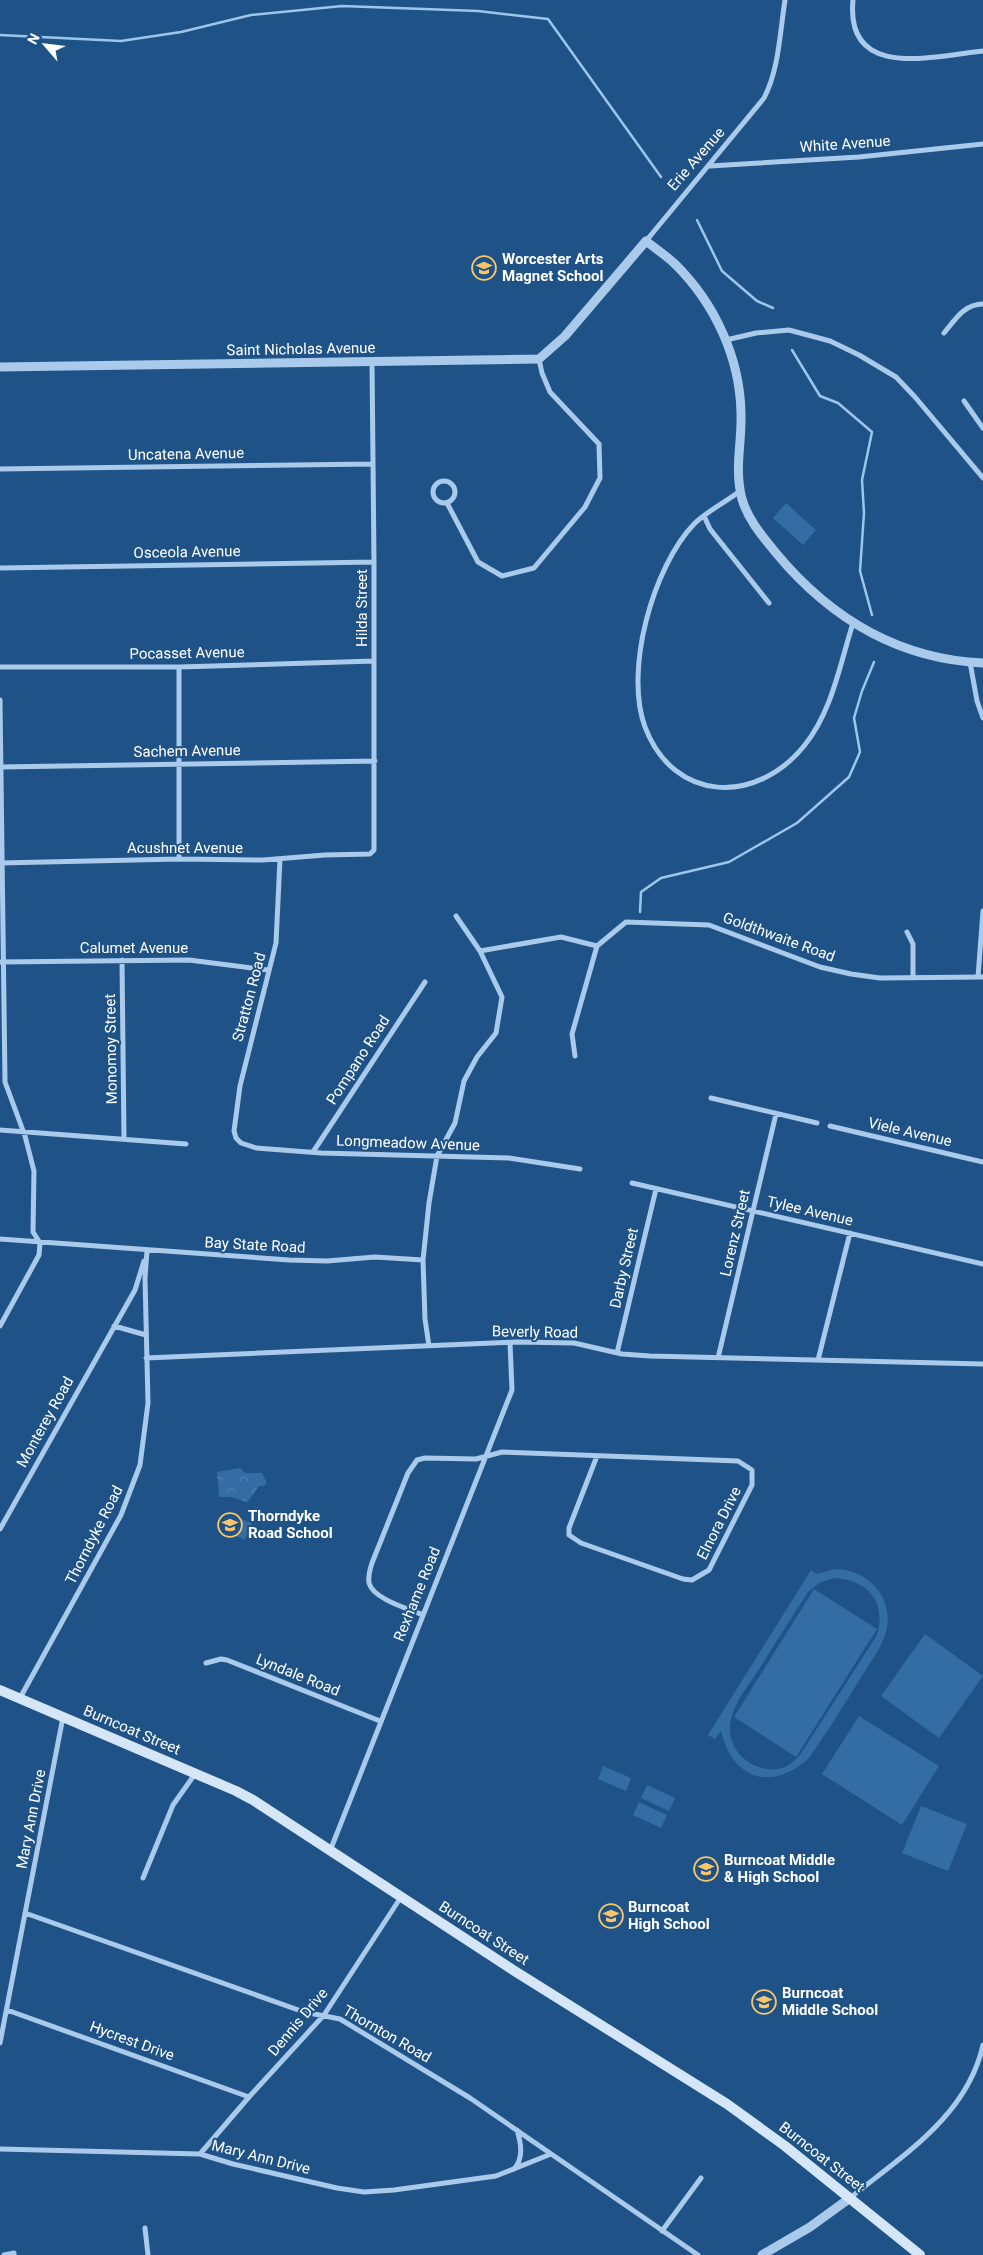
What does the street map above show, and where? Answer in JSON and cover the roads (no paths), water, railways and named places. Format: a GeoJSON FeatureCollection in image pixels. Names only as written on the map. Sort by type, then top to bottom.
{"type":"FeatureCollection","features":[{"type":"Feature","properties":{"kind":"main road","name":"Burncoat Street"},"geometry":{"type":"LineString","coordinates":[[0,1690],[64,1716],[253,1800],[513,1970],[727,2104],[850,2198],[920,2255]]}},
{"type":"Feature","properties":{"kind":"street","name":"Erie Avenue"},"geometry":{"type":"LineString","coordinates":[[540,359],[555,346],[583,314],[758,108],[767,92],[776,58],[785,0]]}},
{"type":"Feature","properties":{"kind":"street"},"geometry":{"type":"LineString","coordinates":[[853,0],[853,18],[858,34],[866,46],[880,55],[908,59],[983,51]]}},
{"type":"Feature","properties":{"kind":"street","name":"White Avenue"},"geometry":{"type":"LineString","coordinates":[[710,166],[859,157],[983,144]]}},
{"type":"Feature","properties":{"kind":"street"},"geometry":{"type":"LineString","coordinates":[[646,241],[675,264],[696,288],[726,340],[737,373],[740,397],[741,425],[737,457],[740,491],[743,502],[752,520],[790,570],[821,600],[853,624],[878,638],[910,650],[983,663]]}},
{"type":"Feature","properties":{"kind":"street"},"geometry":{"type":"LineString","coordinates":[[944,333],[968,307],[975,304],[983,304]]}},
{"type":"Feature","properties":{"kind":"street"},"geometry":{"type":"LineString","coordinates":[[726,340],[756,333],[789,330],[830,341],[859,355],[896,377],[983,478]]}},
{"type":"Feature","properties":{"kind":"street"},"geometry":{"type":"LineString","coordinates":[[447,504],[456,493],[452,484],[442,481],[434,486],[432,493],[436,500],[447,504],[478,562],[502,576],[534,568],[585,507],[600,478],[599,444],[550,392],[542,373],[540,359]]}},
{"type":"Feature","properties":{"kind":"street","name":"Saint Nicholas Avenue"},"geometry":{"type":"LineString","coordinates":[[0,367],[540,359]]}},
{"type":"Feature","properties":{"kind":"street","name":"Hilda Street"},"geometry":{"type":"LineString","coordinates":[[370,854],[374,850],[375,840],[372,361]]}},
{"type":"Feature","properties":{"kind":"street"},"geometry":{"type":"LineString","coordinates":[[964,401],[983,428]]}},
{"type":"Feature","properties":{"kind":"street","name":"Uncatena Avenue"},"geometry":{"type":"LineString","coordinates":[[0,469],[372,464]]}},
{"type":"Feature","properties":{"kind":"street"},"geometry":{"type":"LineString","coordinates":[[740,491],[694,524],[681,540],[664,569],[648,611],[640,661],[639,694],[644,724],[658,753],[678,773],[703,785],[735,788],[759,782],[789,761],[805,746],[822,720],[853,624]]}},
{"type":"Feature","properties":{"kind":"street"},"geometry":{"type":"LineString","coordinates":[[704,516],[710,529],[769,603]]}},
{"type":"Feature","properties":{"kind":"street","name":"Osceola Avenue"},"geometry":{"type":"LineString","coordinates":[[0,568],[374,562]]}},
{"type":"Feature","properties":{"kind":"street","name":"Pocasset Avenue"},"geometry":{"type":"LineString","coordinates":[[0,667],[179,667],[374,660]]}},
{"type":"Feature","properties":{"kind":"street"},"geometry":{"type":"LineString","coordinates":[[970,662],[977,701],[983,718]]}},
{"type":"Feature","properties":{"kind":"street"},"geometry":{"type":"LineString","coordinates":[[179,667],[179,859]]}},
{"type":"Feature","properties":{"kind":"street"},"geometry":{"type":"LineString","coordinates":[[0,700],[1,962],[5,1082],[23,1132],[34,1171],[33,1232],[40,1243],[39,1256],[0,1326]]}},
{"type":"Feature","properties":{"kind":"street","name":"Sachem Avenue"},"geometry":{"type":"LineString","coordinates":[[0,767],[375,760]]}},
{"type":"Feature","properties":{"kind":"street","name":"Acushnet Avenue"},"geometry":{"type":"LineString","coordinates":[[1,863],[280,859],[324,854],[370,854]]}},
{"type":"Feature","properties":{"kind":"street","name":"Stratton Road"},"geometry":{"type":"LineString","coordinates":[[237,1139],[234,1131],[240,1086],[277,934],[280,859]]}},
{"type":"Feature","properties":{"kind":"street"},"geometry":{"type":"LineString","coordinates":[[980,977],[983,910]]}},
{"type":"Feature","properties":{"kind":"street"},"geometry":{"type":"LineString","coordinates":[[429,1346],[425,1319],[423,1260],[429,1203],[437,1156],[455,1124],[464,1081],[477,1057],[496,1033],[502,997],[480,951],[456,916]]}},
{"type":"Feature","properties":{"kind":"street","name":"Goldthwaite Road"},"geometry":{"type":"LineString","coordinates":[[596,946],[626,922],[709,925],[820,967],[880,978],[980,977]]}},
{"type":"Feature","properties":{"kind":"street"},"geometry":{"type":"LineString","coordinates":[[907,932],[913,944],[913,978]]}},
{"type":"Feature","properties":{"kind":"street"},"geometry":{"type":"LineString","coordinates":[[480,951],[561,937],[596,946],[572,1034],[575,1056]]}},
{"type":"Feature","properties":{"kind":"street","name":"Monomoy Street"},"geometry":{"type":"LineString","coordinates":[[122,960],[124,1138]]}},
{"type":"Feature","properties":{"kind":"street","name":"Calumet Avenue"},"geometry":{"type":"LineString","coordinates":[[1,962],[200,960],[268,970]]}},
{"type":"Feature","properties":{"kind":"street","name":"Pompano Road"},"geometry":{"type":"LineString","coordinates":[[313,1152],[425,982]]}},
{"type":"Feature","properties":{"kind":"street"},"geometry":{"type":"LineString","coordinates":[[711,1098],[817,1123]]}},
{"type":"Feature","properties":{"kind":"street","name":"Lorenz Street"},"geometry":{"type":"LineString","coordinates":[[718,1358],[776,1114]]}},
{"type":"Feature","properties":{"kind":"street","name":"Viele Avenue"},"geometry":{"type":"LineString","coordinates":[[830,1126],[983,1162]]}},
{"type":"Feature","properties":{"kind":"street"},"geometry":{"type":"LineString","coordinates":[[0,1130],[186,1144]]}},
{"type":"Feature","properties":{"kind":"street","name":"Longmeadow Avenue"},"geometry":{"type":"LineString","coordinates":[[237,1139],[241,1143],[256,1148],[313,1152],[509,1158],[580,1170]]}},
{"type":"Feature","properties":{"kind":"street","name":"Tylee Avenue"},"geometry":{"type":"LineString","coordinates":[[632,1183],[983,1264]]}},
{"type":"Feature","properties":{"kind":"street","name":"Darby Street"},"geometry":{"type":"LineString","coordinates":[[617,1353],[656,1189]]}},
{"type":"Feature","properties":{"kind":"street"},"geometry":{"type":"LineString","coordinates":[[818,1360],[850,1233]]}},
{"type":"Feature","properties":{"kind":"street","name":"Bay State Road"},"geometry":{"type":"LineString","coordinates":[[0,1239],[289,1260],[327,1261],[375,1257],[423,1260]]}},
{"type":"Feature","properties":{"kind":"street","name":"Monterey Road"},"geometry":{"type":"LineString","coordinates":[[0,1530],[135,1290],[147,1251]]}},
{"type":"Feature","properties":{"kind":"street","name":"Thorndyke Road"},"geometry":{"type":"LineString","coordinates":[[20,1698],[121,1515],[140,1465],[148,1403],[145,1278],[147,1251]]}},
{"type":"Feature","properties":{"kind":"street"},"geometry":{"type":"LineString","coordinates":[[114,1326],[146,1335]]}},
{"type":"Feature","properties":{"kind":"street","name":"Beverly Road"},"geometry":{"type":"LineString","coordinates":[[146,1358],[510,1343],[574,1343],[617,1353],[650,1356],[983,1364]]}},
{"type":"Feature","properties":{"kind":"street","name":"Rexhame Road"},"geometry":{"type":"LineString","coordinates":[[330,1851],[512,1390],[510,1343]]}},
{"type":"Feature","properties":{"kind":"street","name":"Elnora Drive"},"geometry":{"type":"LineString","coordinates":[[423,1614],[380,1597],[369,1584],[372,1563],[408,1474],[417,1460],[426,1458],[476,1460],[502,1452],[728,1459],[746,1464],[752,1470],[752,1485],[709,1570],[692,1580],[683,1579],[574,1540],[569,1535],[569,1528],[597,1456]]}},
{"type":"Feature","properties":{"kind":"street","name":"Lyndale Road"},"geometry":{"type":"LineString","coordinates":[[206,1663],[221,1659],[228,1660],[380,1721]]}},
{"type":"Feature","properties":{"kind":"street","name":"Mary Ann Drive"},"geometry":{"type":"LineString","coordinates":[[0,2043],[64,1716]]}},
{"type":"Feature","properties":{"kind":"street"},"geometry":{"type":"LineString","coordinates":[[143,1878],[173,1805],[195,1774]]}},
{"type":"Feature","properties":{"kind":"street","name":"Dennis Drive"},"geometry":{"type":"LineString","coordinates":[[200,2154],[324,2015],[401,1897]]}},
{"type":"Feature","properties":{"kind":"street","name":"Thornton Road"},"geometry":{"type":"LineString","coordinates":[[25,1913],[304,2012],[340,2019],[470,2098],[698,2255]]}},
{"type":"Feature","properties":{"kind":"street","name":"Hycrest Drive"},"geometry":{"type":"LineString","coordinates":[[7,2010],[249,2097]]}},
{"type":"Feature","properties":{"kind":"street"},"geometry":{"type":"LineString","coordinates":[[762,2255],[810,2227],[921,2142],[956,2104],[970,2080],[983,2045]]}},
{"type":"Feature","properties":{"kind":"street"},"geometry":{"type":"LineString","coordinates":[[514,2169],[517,2166],[522,2150],[517,2130]]}},
{"type":"Feature","properties":{"kind":"street","name":"Mary Ann Drive"},"geometry":{"type":"LineString","coordinates":[[0,2149],[200,2154],[233,2164],[337,2188],[364,2192],[482,2179],[496,2176],[551,2154]]}},
{"type":"Feature","properties":{"kind":"street"},"geometry":{"type":"LineString","coordinates":[[662,2231],[701,2178]]}},
{"type":"Feature","properties":{"kind":"street"},"geometry":{"type":"LineString","coordinates":[[145,2228],[148,2255]]}},
{"type":"Feature","properties":{"kind":"street"},"geometry":{"type":"LineString","coordinates":[[4,2255],[14,2254]]}},
{"type":"Feature","properties":{"kind":"waterway"},"geometry":{"type":"LineString","coordinates":[[0,35],[121,41],[181,32],[251,15],[342,6],[478,11],[548,19],[661,177]]}},
{"type":"Feature","properties":{"kind":"waterway"},"geometry":{"type":"LineString","coordinates":[[697,220],[722,271],[757,301],[773,308]]}},
{"type":"Feature","properties":{"kind":"waterway"},"geometry":{"type":"LineString","coordinates":[[792,350],[820,396],[838,403],[872,432],[862,480],[864,513],[860,571],[872,615]]}},
{"type":"Feature","properties":{"kind":"waterway"},"geometry":{"type":"LineString","coordinates":[[640,912],[641,892],[661,878],[729,862],[797,823],[849,777],[860,752],[854,718],[862,691],[874,662]]}},
{"type":"Feature","properties":{"kind":"place","name":"Worcester Arts Magnet School"},"geometry":{"type":"Point","coordinates":[484,268]}},
{"type":"Feature","properties":{"kind":"place","name":"Thorndyke Road School"},"geometry":{"type":"Point","coordinates":[230,1525]}},
{"type":"Feature","properties":{"kind":"place","name":"Burncoat Middle & High School"},"geometry":{"type":"Point","coordinates":[706,1869]}},
{"type":"Feature","properties":{"kind":"place","name":"Burncoat High School"},"geometry":{"type":"Point","coordinates":[611,1916]}},
{"type":"Feature","properties":{"kind":"place","name":"Burncoat Middle School"},"geometry":{"type":"Point","coordinates":[764,2002]}}]}
